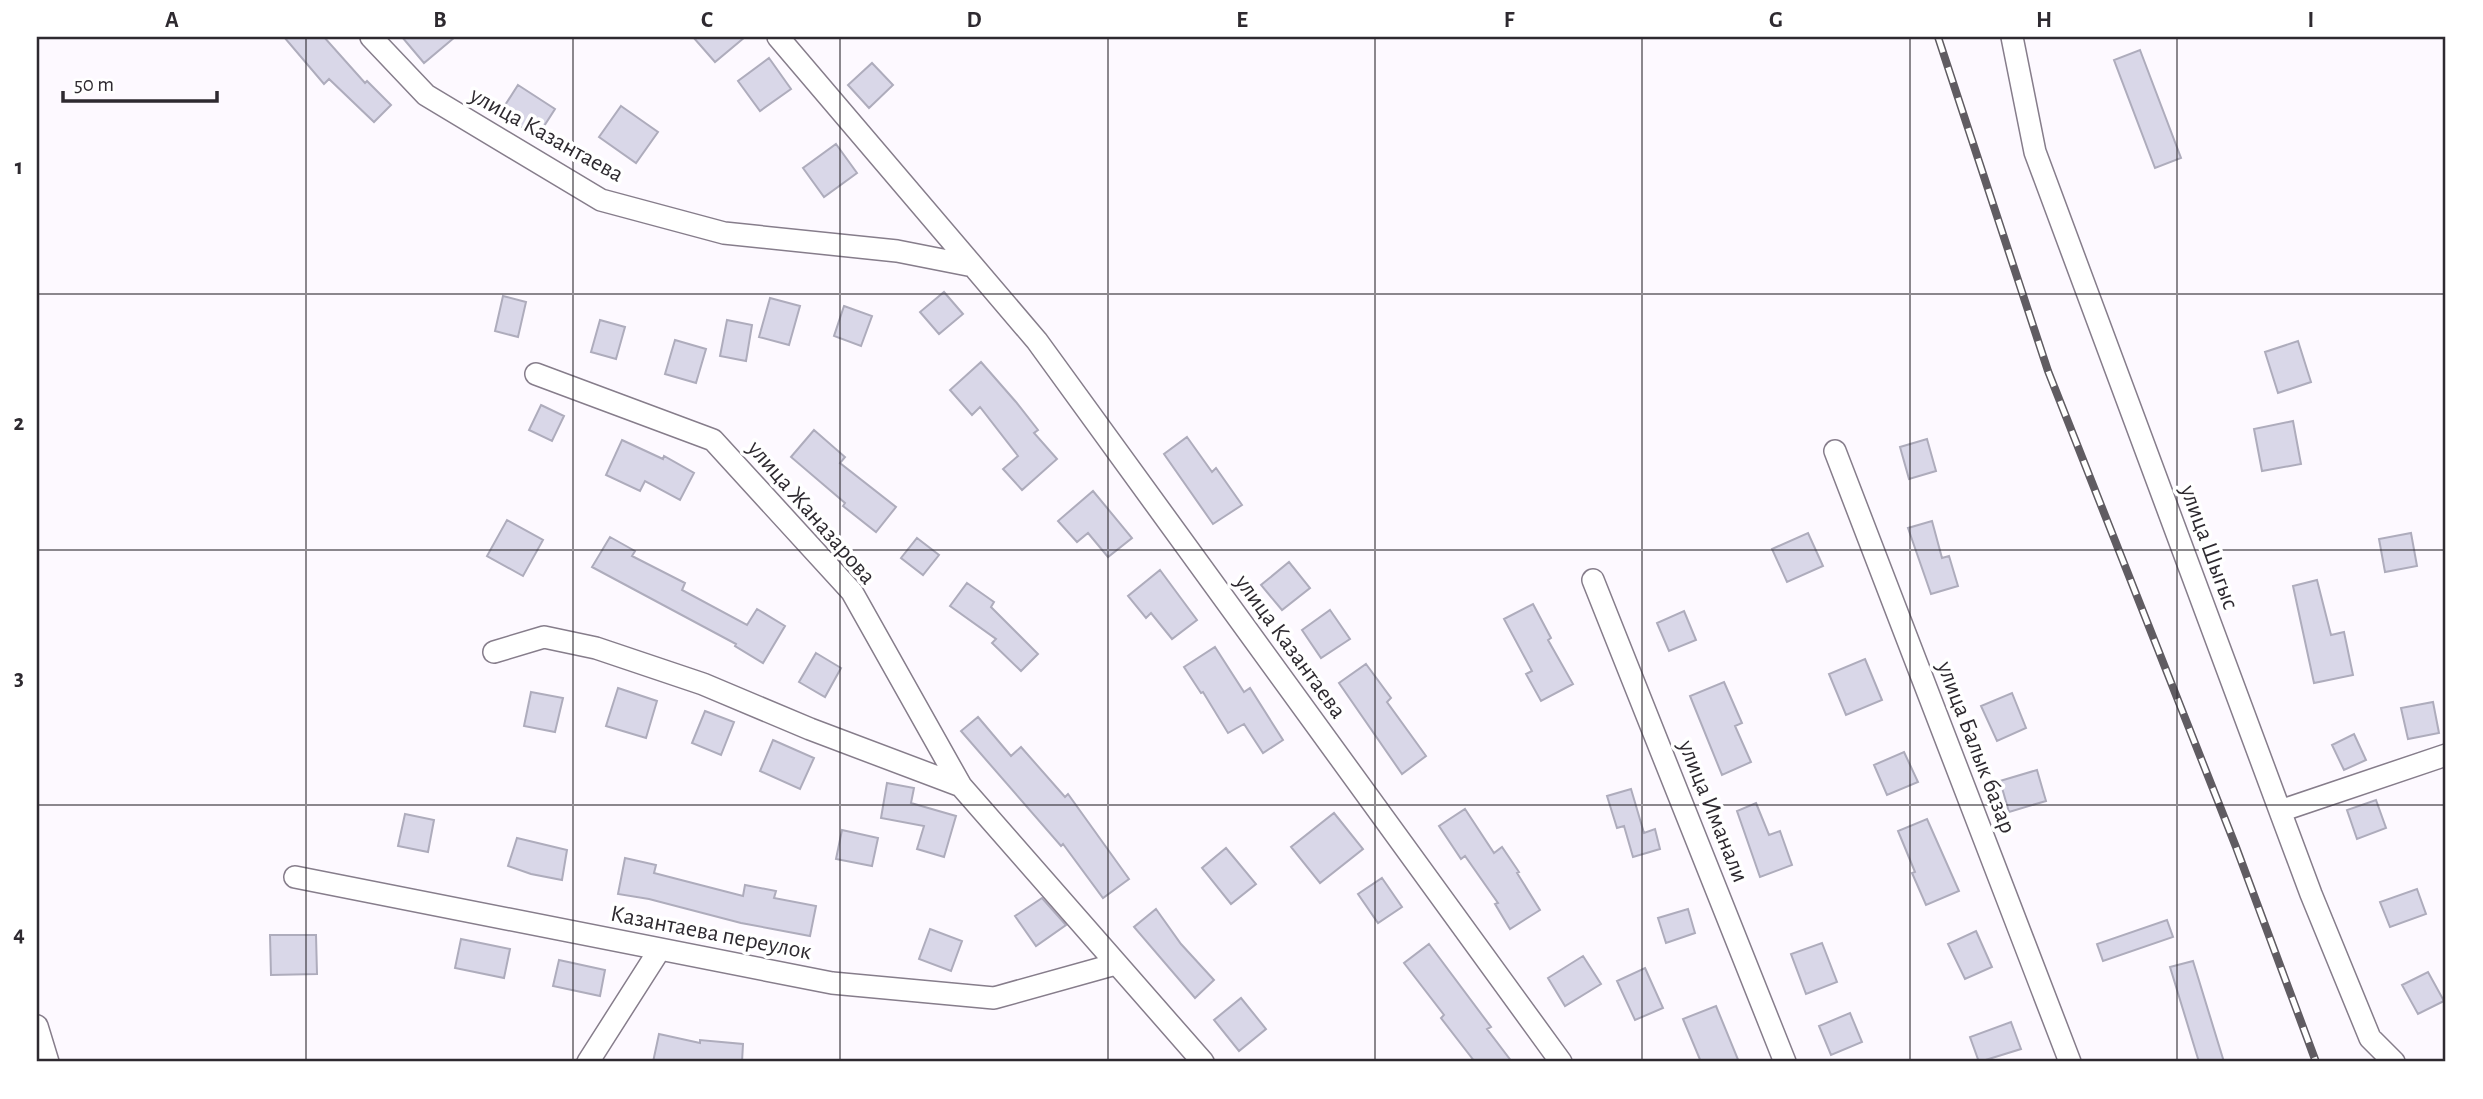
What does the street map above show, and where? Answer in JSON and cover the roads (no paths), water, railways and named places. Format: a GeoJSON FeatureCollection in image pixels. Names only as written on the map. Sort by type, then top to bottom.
{"type":"FeatureCollection","features":[{"type":"Feature","properties":{"kind":"street","name":"улица Казантаева"},"geometry":{"type":"LineString","coordinates":[[372,37],[426,95],[601,200],[724,233],[897,251],[973,266]]}},
{"type":"Feature","properties":{"kind":"street","name":"улица Казантаева"},"geometry":{"type":"LineString","coordinates":[[778,37],[1037,341],[1561,1062]]}},
{"type":"Feature","properties":{"kind":"street","name":"улица Шыгыс"},"geometry":{"type":"LineString","coordinates":[[2012,37],[2035,152],[2280,811],[2370,1038],[2393,1062]]}},
{"type":"Feature","properties":{"kind":"street","name":"улица Жаназарова"},"geometry":{"type":"LineString","coordinates":[[536,374],[713,440],[852,592],[961,786],[1203,1062]]}},
{"type":"Feature","properties":{"kind":"street","name":"улица Балык базар"},"geometry":{"type":"LineString","coordinates":[[1835,452],[2070,1062]]}},
{"type":"Feature","properties":{"kind":"street","name":"улица Иманали"},"geometry":{"type":"LineString","coordinates":[[1593,580],[1785,1062]]}},
{"type":"Feature","properties":{"kind":"street","name":"улица Жаназарова"},"geometry":{"type":"LineString","coordinates":[[494,652],[544,637],[596,648],[703,684],[810,729],[961,786]]}},
{"type":"Feature","properties":{"kind":"street"},"geometry":{"type":"LineString","coordinates":[[2280,811],[2446,755]]}},
{"type":"Feature","properties":{"kind":"street","name":"Казантаева переулок"},"geometry":{"type":"LineString","coordinates":[[295,877],[832,983],[994,998],[1116,964]]}},
{"type":"Feature","properties":{"kind":"street"},"geometry":{"type":"LineString","coordinates":[[588,1062],[660,949]]}},
{"type":"Feature","properties":{"kind":"street"},"geometry":{"type":"LineString","coordinates":[[37,1026],[48,1062]]}},
{"type":"Feature","properties":{"kind":"railway"},"geometry":{"type":"LineString","coordinates":[[1938,37],[2048,371],[2236,847],[2316,1062]]}}]}
